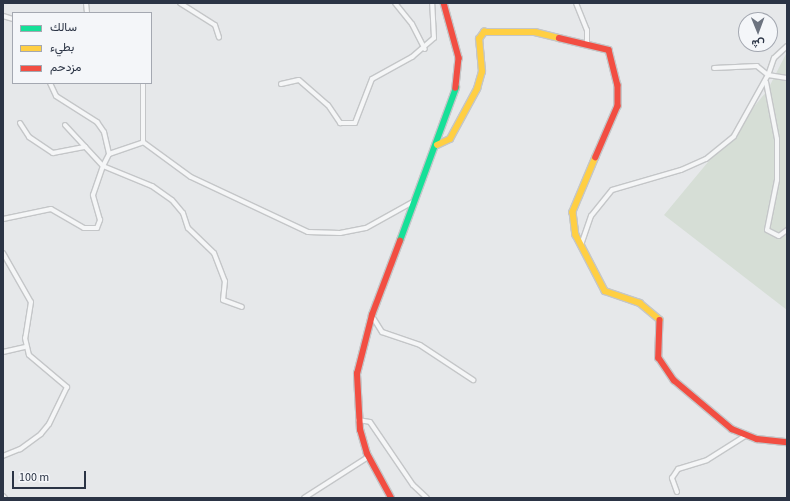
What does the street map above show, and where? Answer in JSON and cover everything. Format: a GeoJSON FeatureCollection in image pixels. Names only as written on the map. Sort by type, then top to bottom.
{"type":"FeatureCollection","features":[{"type":"Feature","properties":{"kind":"street"},"geometry":{"type":"LineString","coordinates":[[180,3],[215,25],[219,37]]}},
{"type":"Feature","properties":{"kind":"street"},"geometry":{"type":"LineString","coordinates":[[395,3],[409,18],[425,49]]}},
{"type":"Feature","properties":{"kind":"street"},"geometry":{"type":"LineString","coordinates":[[281,84],[299,80],[328,105],[336,120],[347,126],[359,117],[372,79],[425,49],[435,36],[432,3]]}},
{"type":"Feature","properties":{"kind":"street"},"geometry":{"type":"LineString","coordinates":[[391,498],[368,457],[358,420],[357,374],[372,315],[436,145],[459,72],[457,45],[444,3]]}},
{"type":"Feature","properties":{"kind":"street"},"geometry":{"type":"LineString","coordinates":[[576,3],[587,30],[587,43]]}},
{"type":"Feature","properties":{"kind":"street"},"geometry":{"type":"LineString","coordinates":[[436,145],[450,139],[478,89],[482,72],[479,39],[484,32],[529,31],[587,43],[605,48],[611,53],[619,98],[617,111],[599,144],[573,212],[581,245],[605,292],[640,303],[660,320],[659,358],[674,380],[745,436],[787,442]]}},
{"type":"Feature","properties":{"kind":"street"},"geometry":{"type":"LineString","coordinates":[[581,245],[591,216],[612,190],[681,170],[723,148],[766,82],[774,58],[787,46]]}},
{"type":"Feature","properties":{"kind":"street"},"geometry":{"type":"LineString","coordinates":[[714,68],[756,66],[768,75],[787,78]]}},
{"type":"Feature","properties":{"kind":"street"},"geometry":{"type":"LineString","coordinates":[[766,82],[777,139],[777,180],[767,230],[779,236],[787,230]]}},
{"type":"Feature","properties":{"kind":"street"},"geometry":{"type":"LineString","coordinates":[[3,219],[57,209],[84,228],[97,228],[100,220],[93,195],[103,166],[109,154],[104,132],[97,122],[56,96],[50,84]]}},
{"type":"Feature","properties":{"kind":"street"},"geometry":{"type":"LineString","coordinates":[[143,84],[143,142]]}},
{"type":"Feature","properties":{"kind":"street"},"geometry":{"type":"LineString","coordinates":[[20,123],[28,137],[51,152],[60,154],[85,147]]}},
{"type":"Feature","properties":{"kind":"street"},"geometry":{"type":"LineString","coordinates":[[65,125],[103,166],[152,186],[172,200],[183,212],[188,228],[214,253],[225,281],[223,300],[242,307]]}},
{"type":"Feature","properties":{"kind":"street"},"geometry":{"type":"LineString","coordinates":[[143,142],[197,180],[308,232],[340,233],[366,228],[414,202]]}},
{"type":"Feature","properties":{"kind":"street"},"geometry":{"type":"LineString","coordinates":[[109,154],[143,142]]}},
{"type":"Feature","properties":{"kind":"street"},"geometry":{"type":"LineString","coordinates":[[3,253],[30,302],[25,347],[32,360],[67,387],[49,424],[41,434],[20,449],[3,456]]}},
{"type":"Feature","properties":{"kind":"street"},"geometry":{"type":"LineString","coordinates":[[372,315],[382,332],[420,345],[473,380]]}},
{"type":"Feature","properties":{"kind":"street"},"geometry":{"type":"LineString","coordinates":[[3,352],[25,347]]}},
{"type":"Feature","properties":{"kind":"street"},"geometry":{"type":"LineString","coordinates":[[358,420],[370,422],[413,485],[427,498]]}},
{"type":"Feature","properties":{"kind":"street"},"geometry":{"type":"LineString","coordinates":[[677,492],[672,478],[678,469],[707,460],[745,436]]}},
{"type":"Feature","properties":{"kind":"street"},"geometry":{"type":"LineString","coordinates":[[304,498],[368,457]]}},
{"type":"Feature","properties":{"kind":"shaded area"},"geometry":{"type":"Polygon","coordinates":[[[787,52],[787,310],[664,215],[767,91],[787,52]]]}},
{"type":"Feature","properties":{"kind":"traffic: fast"},"geometry":{"type":"LineString","coordinates":[[400,241],[456,88]]}},
{"type":"Feature","properties":{"kind":"traffic: slow"},"geometry":{"type":"LineString","coordinates":[[437,145],[450,139],[477,89],[482,72],[479,39],[484,32],[535,32],[559,38]]}},
{"type":"Feature","properties":{"kind":"traffic: slow"},"geometry":{"type":"LineString","coordinates":[[596,157],[573,212],[576,235],[605,291],[640,303],[660,320]]}},
{"type":"Feature","properties":{"kind":"traffic: jam"},"geometry":{"type":"LineString","coordinates":[[444,3],[459,58],[456,88]]}},
{"type":"Feature","properties":{"kind":"traffic: jam"},"geometry":{"type":"LineString","coordinates":[[559,38],[609,50],[618,85],[618,106],[596,157]]}},
{"type":"Feature","properties":{"kind":"traffic: jam"},"geometry":{"type":"LineString","coordinates":[[391,498],[367,454],[360,430],[357,374],[372,315],[400,241]]}},
{"type":"Feature","properties":{"kind":"traffic: jam"},"geometry":{"type":"LineString","coordinates":[[660,320],[659,358],[674,380],[732,429],[757,439],[787,442]]}}]}
